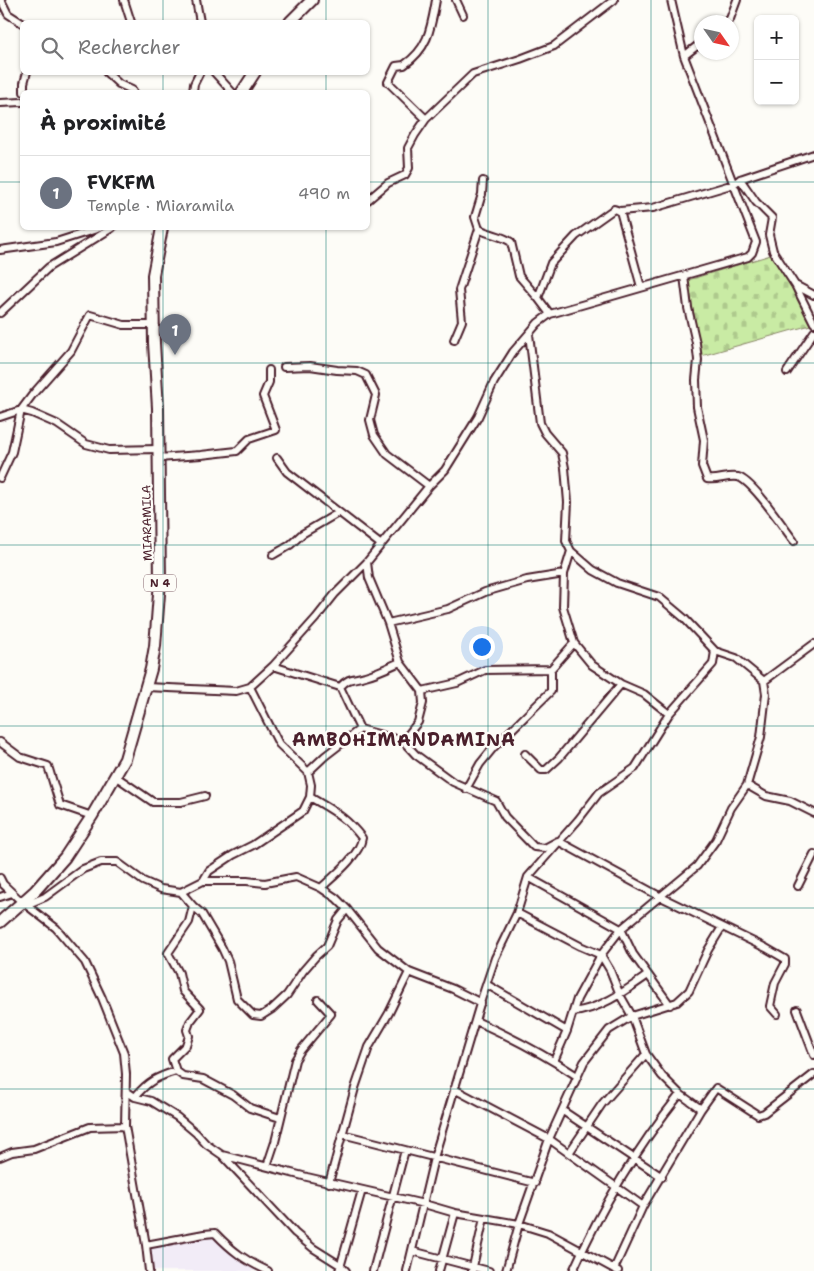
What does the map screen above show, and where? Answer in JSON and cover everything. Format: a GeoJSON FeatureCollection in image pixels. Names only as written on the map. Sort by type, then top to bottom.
{"type":"FeatureCollection","features":[{"type":"Feature","properties":{"kind":"main road"},"geometry":{"type":"LineString","coordinates":[[292,20],[312,0]]}},
{"type":"Feature","properties":{"kind":"main road"},"geometry":{"type":"LineString","coordinates":[[243,90],[253,75]]}},
{"type":"Feature","properties":{"kind":"main road","name":"MIARAMILA"},"geometry":{"type":"LineString","coordinates":[[0,922],[24,903],[65,856],[92,816],[125,759],[146,687],[155,646],[160,581],[158,408],[153,275],[162,230]]}},
{"type":"Feature","properties":{"kind":"street"},"geometry":{"type":"LineString","coordinates":[[2,0],[8,14],[20,22]]}},
{"type":"Feature","properties":{"kind":"street"},"geometry":{"type":"LineString","coordinates":[[124,0],[130,20]]}},
{"type":"Feature","properties":{"kind":"street"},"geometry":{"type":"LineString","coordinates":[[196,0],[200,20]]}},
{"type":"Feature","properties":{"kind":"street"},"geometry":{"type":"LineString","coordinates":[[426,119],[388,82],[396,66],[404,65],[422,47],[429,35],[436,0]]}},
{"type":"Feature","properties":{"kind":"street"},"geometry":{"type":"LineString","coordinates":[[456,0],[463,15]]}},
{"type":"Feature","properties":{"kind":"street"},"geometry":{"type":"LineString","coordinates":[[370,198],[388,183],[405,175],[409,168],[408,148],[426,119],[472,74],[554,46],[614,0]]}},
{"type":"Feature","properties":{"kind":"street"},"geometry":{"type":"LineString","coordinates":[[146,687],[236,692],[250,687],[273,666],[316,618],[334,594],[367,562],[429,486],[445,470],[478,417],[502,368],[529,334],[550,314],[748,257],[755,248],[756,242],[684,56],[671,0]]}},
{"type":"Feature","properties":{"kind":"street"},"geometry":{"type":"LineString","coordinates":[[731,15],[737,0]]}},
{"type":"Feature","properties":{"kind":"street"},"geometry":{"type":"LineString","coordinates":[[684,56],[694,48]]}},
{"type":"Feature","properties":{"kind":"street"},"geometry":{"type":"LineString","coordinates":[[24,90],[26,75]]}},
{"type":"Feature","properties":{"kind":"street"},"geometry":{"type":"LineString","coordinates":[[109,75],[119,84],[132,90]]}},
{"type":"Feature","properties":{"kind":"street"},"geometry":{"type":"LineString","coordinates":[[192,90],[198,75]]}},
{"type":"Feature","properties":{"kind":"street"},"geometry":{"type":"LineString","coordinates":[[217,75],[230,90]]}},
{"type":"Feature","properties":{"kind":"street"},"geometry":{"type":"LineString","coordinates":[[0,103],[20,102]]}},
{"type":"Feature","properties":{"kind":"street"},"geometry":{"type":"LineString","coordinates":[[538,298],[551,263],[576,236],[614,209],[620,212],[653,208],[734,184],[740,179],[814,154]]}},
{"type":"Feature","properties":{"kind":"street"},"geometry":{"type":"LineString","coordinates":[[740,179],[756,202],[772,218],[769,235],[773,251],[795,284],[814,323]]}},
{"type":"Feature","properties":{"kind":"street"},"geometry":{"type":"LineString","coordinates":[[454,340],[462,320],[460,290],[479,229],[475,217],[482,194],[483,181]]}},
{"type":"Feature","properties":{"kind":"street"},"geometry":{"type":"LineString","coordinates":[[620,212],[641,287]]}},
{"type":"Feature","properties":{"kind":"street"},"geometry":{"type":"LineString","coordinates":[[479,229],[488,234],[502,236],[511,242],[519,276],[550,314]]}},
{"type":"Feature","properties":{"kind":"street"},"geometry":{"type":"LineString","coordinates":[[0,250],[56,242],[92,230]]}},
{"type":"Feature","properties":{"kind":"street"},"geometry":{"type":"LineString","coordinates":[[0,313],[49,268],[109,230]]}},
{"type":"Feature","properties":{"kind":"street"},"geometry":{"type":"LineString","coordinates":[[684,276],[698,360],[696,380],[697,407],[704,440],[703,471],[707,479],[717,481],[722,478],[735,477],[744,480],[758,493],[794,541]]}},
{"type":"Feature","properties":{"kind":"street"},"geometry":{"type":"LineString","coordinates":[[795,284],[814,295]]}},
{"type":"Feature","properties":{"kind":"street"},"geometry":{"type":"LineString","coordinates":[[0,478],[12,452],[21,410],[71,351],[90,315],[124,325],[154,325]]}},
{"type":"Feature","properties":{"kind":"street"},"geometry":{"type":"LineString","coordinates":[[787,372],[814,332]]}},
{"type":"Feature","properties":{"kind":"street"},"geometry":{"type":"LineString","coordinates":[[529,334],[540,423],[545,433],[562,453],[565,468],[568,502],[566,541],[571,551],[593,570],[617,583],[659,597],[684,618],[715,651],[736,658],[764,681],[766,694],[761,737],[747,785],[731,808],[716,840],[697,866],[621,929],[600,955],[577,999],[568,1030],[554,1061]]}},
{"type":"Feature","properties":{"kind":"street"},"geometry":{"type":"LineString","coordinates":[[284,367],[310,366],[357,371],[366,375],[376,396],[370,420],[374,435],[387,454],[429,486]]}},
{"type":"Feature","properties":{"kind":"street"},"geometry":{"type":"LineString","coordinates":[[0,417],[21,410],[57,424],[86,444],[110,450],[201,455],[237,451],[249,440],[276,430],[263,396],[270,382],[269,370]]}},
{"type":"Feature","properties":{"kind":"street"},"geometry":{"type":"LineString","coordinates":[[278,458],[287,472],[380,544]]}},
{"type":"Feature","properties":{"kind":"street"},"geometry":{"type":"LineString","coordinates":[[273,555],[290,545],[302,534],[338,513]]}},
{"type":"Feature","properties":{"kind":"street"},"geometry":{"type":"LineString","coordinates":[[571,551],[564,574],[563,607],[574,643],[592,665],[621,684],[644,694],[669,714]]}},
{"type":"Feature","properties":{"kind":"street"},"geometry":{"type":"LineString","coordinates":[[367,562],[369,578],[388,623],[400,662],[422,691],[423,703],[418,722],[403,741]]}},
{"type":"Feature","properties":{"kind":"street"},"geometry":{"type":"LineString","coordinates":[[388,623],[448,608],[485,592],[527,580],[564,574]]}},
{"type":"Feature","properties":{"kind":"street"},"geometry":{"type":"LineString","coordinates":[[466,789],[480,764],[493,748],[551,691],[551,669],[574,643]]}},
{"type":"Feature","properties":{"kind":"street"},"geometry":{"type":"LineString","coordinates":[[764,681],[814,644]]}},
{"type":"Feature","properties":{"kind":"street"},"geometry":{"type":"LineString","coordinates":[[406,1271],[434,1158],[486,984],[495,958],[517,913],[528,877],[599,793],[635,768],[669,714],[713,664],[715,651]]}},
{"type":"Feature","properties":{"kind":"street"},"geometry":{"type":"LineString","coordinates":[[340,687],[345,681],[355,677],[363,677],[400,662]]}},
{"type":"Feature","properties":{"kind":"street"},"geometry":{"type":"LineString","coordinates":[[273,666],[340,687],[360,729],[403,741],[416,755],[452,782],[496,801],[505,817],[534,847],[545,848],[558,842]]}},
{"type":"Feature","properties":{"kind":"street"},"geometry":{"type":"LineString","coordinates":[[422,691],[457,683],[485,670],[551,669]]}},
{"type":"Feature","properties":{"kind":"street"},"geometry":{"type":"LineString","coordinates":[[525,754],[541,770],[546,770],[559,758],[621,684]]}},
{"type":"Feature","properties":{"kind":"street"},"geometry":{"type":"LineString","coordinates":[[203,882],[209,871],[232,855],[253,845],[303,811],[310,797],[311,785],[308,772],[279,744],[250,687]]}},
{"type":"Feature","properties":{"kind":"street"},"geometry":{"type":"LineString","coordinates":[[308,772],[360,729]]}},
{"type":"Feature","properties":{"kind":"street"},"geometry":{"type":"LineString","coordinates":[[0,742],[20,757],[48,766],[60,805],[92,816]]}},
{"type":"Feature","properties":{"kind":"street"},"geometry":{"type":"LineString","coordinates":[[116,776],[153,802],[181,802],[206,796]]}},
{"type":"Feature","properties":{"kind":"street"},"geometry":{"type":"LineString","coordinates":[[747,785],[766,796],[790,801],[814,813]]}},
{"type":"Feature","properties":{"kind":"street"},"geometry":{"type":"LineString","coordinates":[[310,797],[344,818],[362,838],[362,845],[321,888]]}},
{"type":"Feature","properties":{"kind":"street"},"geometry":{"type":"LineString","coordinates":[[558,842],[661,897],[766,948],[785,960],[775,983],[770,1006],[777,1014]]}},
{"type":"Feature","properties":{"kind":"street"},"geometry":{"type":"LineString","coordinates":[[798,886],[814,854]]}},
{"type":"Feature","properties":{"kind":"street"},"geometry":{"type":"LineString","coordinates":[[24,903],[45,897],[83,869],[101,862],[117,862],[143,881],[160,889],[181,892],[203,882],[247,881],[265,883],[296,877],[321,888],[347,909],[378,948],[409,972],[481,1003]]}},
{"type":"Feature","properties":{"kind":"street"},"geometry":{"type":"LineString","coordinates":[[528,877],[621,929],[633,954],[670,1005]]}},
{"type":"Feature","properties":{"kind":"street"},"geometry":{"type":"LineString","coordinates":[[0,878],[12,893],[56,928],[85,962],[106,1006],[124,1054],[126,1074],[125,1126],[149,1271]]}},
{"type":"Feature","properties":{"kind":"street"},"geometry":{"type":"LineString","coordinates":[[181,892],[202,914],[222,948],[228,961],[237,999],[253,1015],[261,1016],[272,1009],[288,994],[303,971],[327,946],[338,920],[347,909]]}},
{"type":"Feature","properties":{"kind":"street"},"geometry":{"type":"LineString","coordinates":[[0,897],[12,893]]}},
{"type":"Feature","properties":{"kind":"street"},"geometry":{"type":"LineString","coordinates":[[193,906],[189,922],[168,953],[179,973],[183,991],[200,1009],[190,1022],[187,1030],[189,1036],[186,1045],[172,1059],[176,1071],[183,1076],[203,1079],[233,1095],[250,1108],[280,1118]]}},
{"type":"Feature","properties":{"kind":"street"},"geometry":{"type":"LineString","coordinates":[[517,913],[600,955],[610,970],[620,995],[632,1016],[646,1054],[662,1076],[680,1094],[701,1109]]}},
{"type":"Feature","properties":{"kind":"street"},"geometry":{"type":"LineString","coordinates":[[506,1271],[519,1224],[549,1139],[584,1062],[609,1030],[632,1016],[677,1002],[689,991],[708,950],[722,927]]}},
{"type":"Feature","properties":{"kind":"street"},"geometry":{"type":"LineString","coordinates":[[329,1183],[354,1088],[369,1047],[389,1013],[409,972]]}},
{"type":"Feature","properties":{"kind":"street"},"geometry":{"type":"LineString","coordinates":[[573,1012],[586,1011],[620,995],[648,975]]}},
{"type":"Feature","properties":{"kind":"street"},"geometry":{"type":"LineString","coordinates":[[486,984],[568,1030]]}},
{"type":"Feature","properties":{"kind":"street"},"geometry":{"type":"LineString","coordinates":[[267,1166],[295,1060],[300,1050],[331,1014],[318,1000]]}},
{"type":"Feature","properties":{"kind":"street"},"geometry":{"type":"LineString","coordinates":[[797,1010],[814,1055]]}},
{"type":"Feature","properties":{"kind":"street"},"geometry":{"type":"LineString","coordinates":[[476,1021],[501,1032],[577,1076]]}},
{"type":"Feature","properties":{"kind":"street"},"geometry":{"type":"LineString","coordinates":[[569,1153],[602,1104],[646,1054]]}},
{"type":"Feature","properties":{"kind":"street"},"geometry":{"type":"LineString","coordinates":[[135,1097],[145,1084],[162,1075],[176,1071]]}},
{"type":"Feature","properties":{"kind":"street"},"geometry":{"type":"LineString","coordinates":[[222,1155],[455,1213],[519,1224],[548,1233],[616,1270],[643,1206],[701,1109],[716,1088],[758,1115],[764,1113],[814,1074]]}},
{"type":"Feature","properties":{"kind":"street"},"geometry":{"type":"LineString","coordinates":[[454,1088],[549,1139],[643,1206]]}},
{"type":"Feature","properties":{"kind":"street"},"geometry":{"type":"LineString","coordinates":[[126,1091],[178,1117],[206,1144],[222,1155],[295,1233],[346,1271]]}},
{"type":"Feature","properties":{"kind":"street"},"geometry":{"type":"LineString","coordinates":[[573,1271],[616,1187],[656,1124],[680,1094]]}},
{"type":"Feature","properties":{"kind":"street"},"geometry":{"type":"LineString","coordinates":[[563,1111],[662,1177]]}},
{"type":"Feature","properties":{"kind":"street"},"geometry":{"type":"LineString","coordinates":[[0,1157],[12,1152],[34,1149],[90,1127],[125,1126]]}},
{"type":"Feature","properties":{"kind":"street"},"geometry":{"type":"LineString","coordinates":[[342,1134],[434,1158],[515,1176],[535,1183]]}},
{"type":"Feature","properties":{"kind":"street"},"geometry":{"type":"LineString","coordinates":[[373,1271],[404,1150]]}},
{"type":"Feature","properties":{"kind":"street"},"geometry":{"type":"LineString","coordinates":[[340,1268],[362,1190]]}},
{"type":"Feature","properties":{"kind":"street"},"geometry":{"type":"LineString","coordinates":[[439,1271],[455,1213]]}},
{"type":"Feature","properties":{"kind":"street"},"geometry":{"type":"LineString","coordinates":[[472,1269],[484,1218]]}},
{"type":"Feature","properties":{"kind":"street"},"geometry":{"type":"LineString","coordinates":[[146,1246],[204,1234],[215,1234],[241,1257],[268,1271]]}},
{"type":"Feature","properties":{"kind":"street"},"geometry":{"type":"LineString","coordinates":[[412,1251],[472,1269],[489,1271]]}},
{"type":"Feature","properties":{"kind":"shaded area"},"geometry":{"type":"Polygon","coordinates":[[[215,1233],[233,1252],[268,1271],[150,1271],[146,1245],[215,1233]]]}},
{"type":"Feature","properties":{"kind":"green space"},"geometry":{"type":"Polygon","coordinates":[[[774,254],[814,324],[701,356],[688,280],[774,254]]]}},
{"type":"Feature","properties":{"kind":"place","name":"FVKFM"},"geometry":{"type":"Point","coordinates":[175,355]}},
{"type":"Feature","properties":{"kind":"district","name":"AMBOHIMANDAMINA"},"geometry":{"type":"Point","coordinates":[404,740]}}]}
